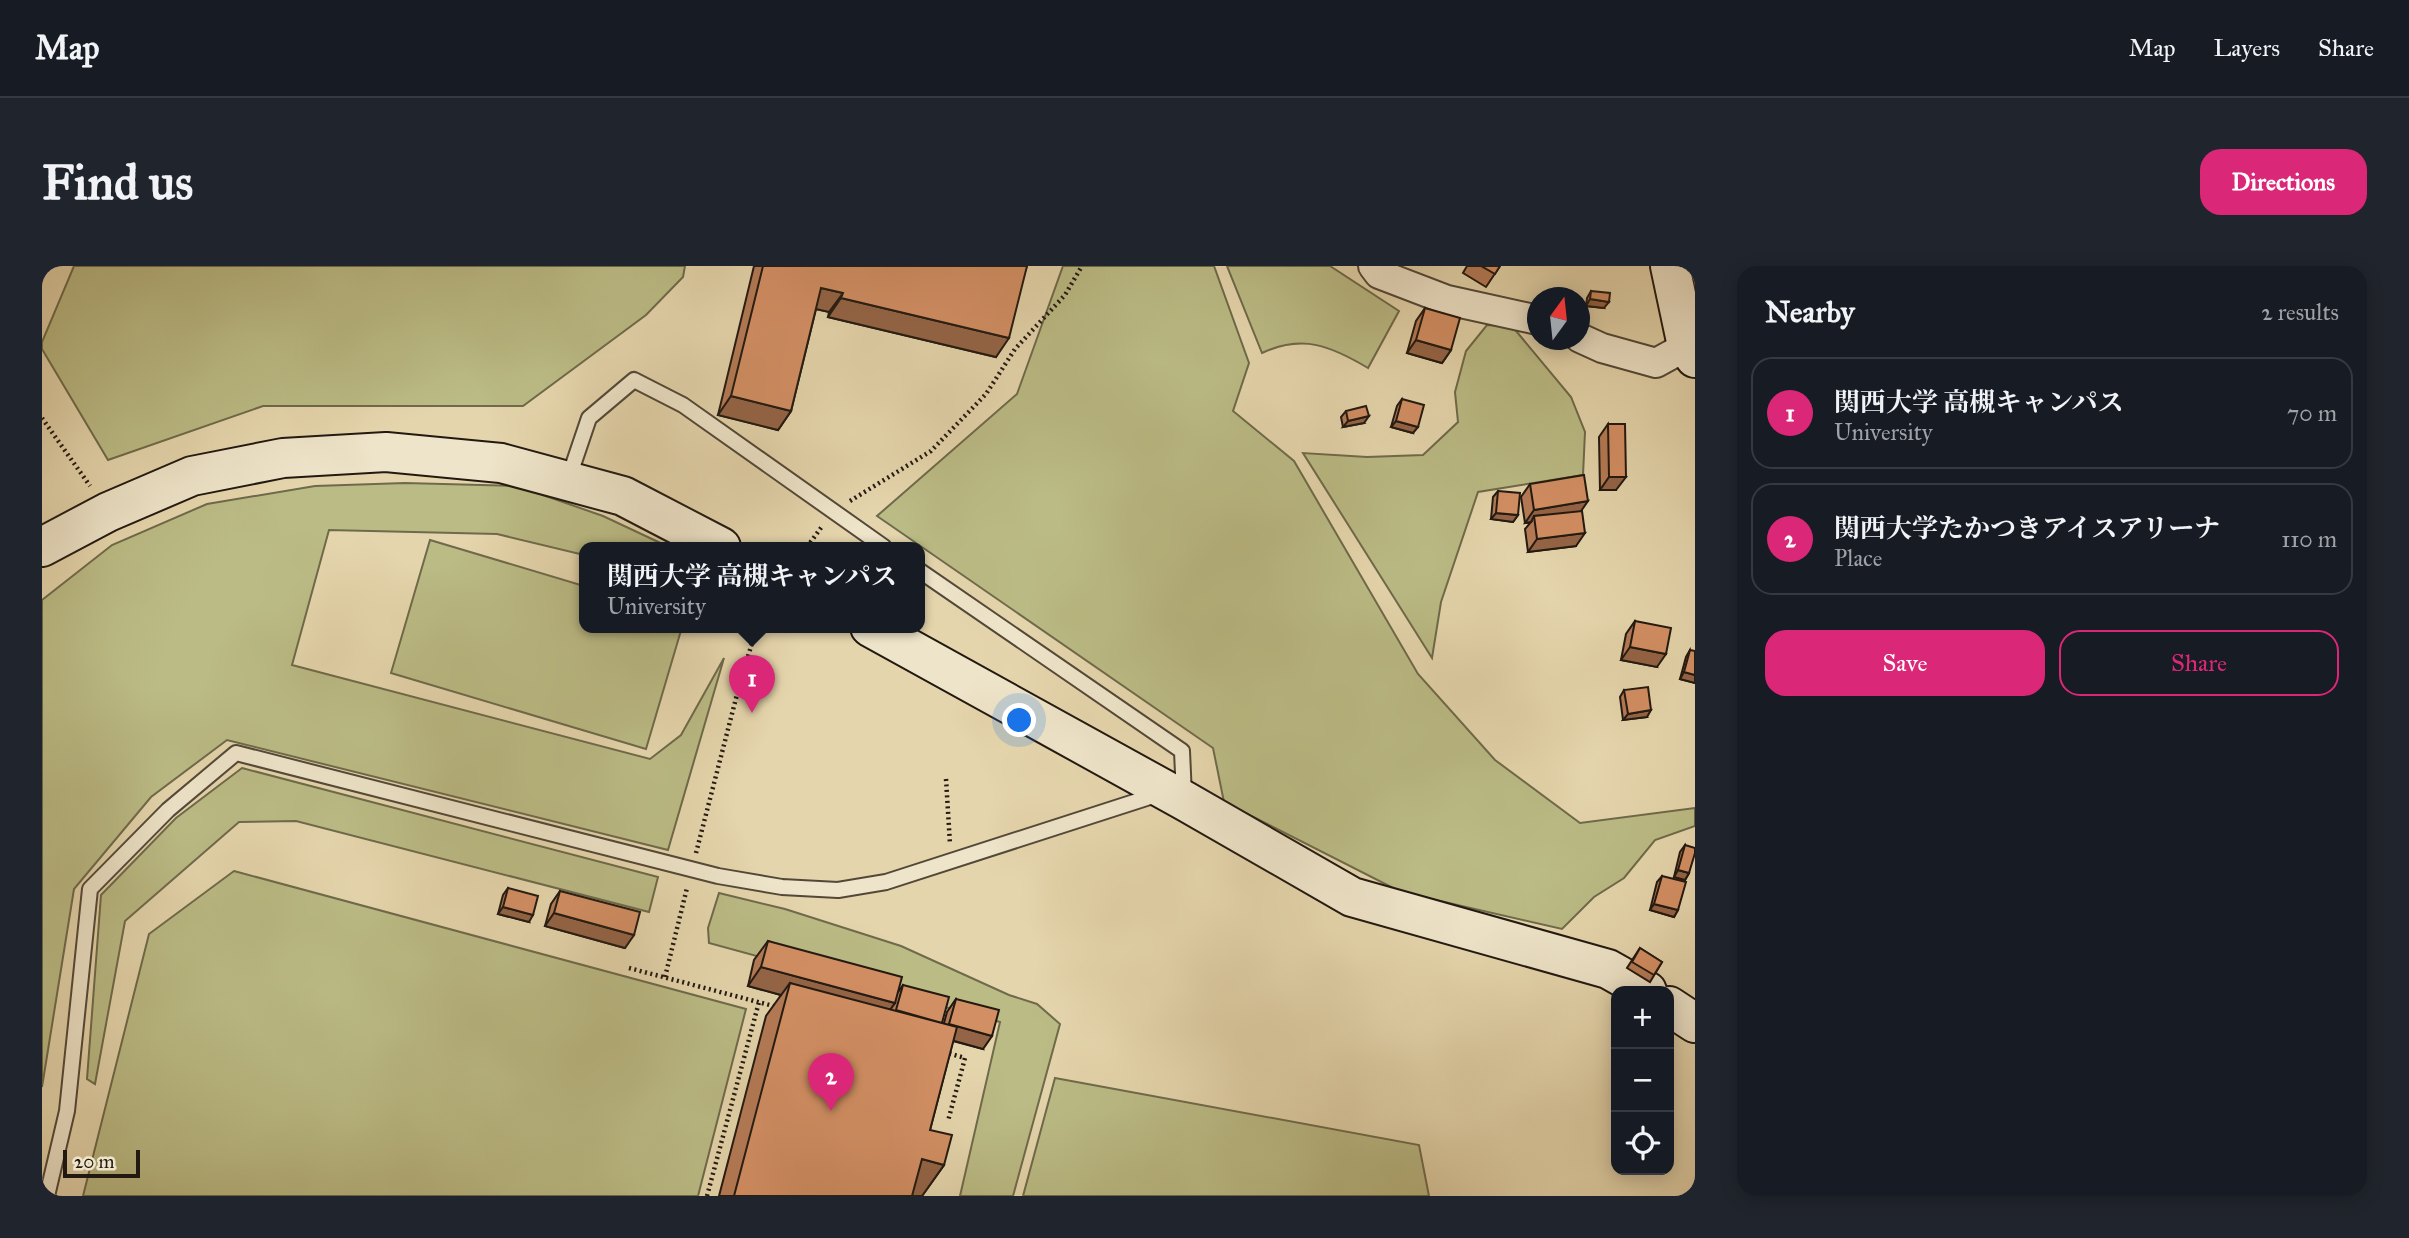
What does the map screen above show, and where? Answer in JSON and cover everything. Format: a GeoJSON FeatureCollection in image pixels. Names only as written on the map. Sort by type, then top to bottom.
{"type":"FeatureCollection","features":[{"type":"Feature","properties":{"kind":"street"},"geometry":{"type":"LineString","coordinates":[[1373,266],[1379,274],[1447,300],[1527,318]]}},
{"type":"Feature","properties":{"kind":"street"},"geometry":{"type":"LineString","coordinates":[[1590,343],[1656,363],[1691,352],[1670,266]]}},
{"type":"Feature","properties":{"kind":"street"},"geometry":{"type":"LineString","coordinates":[[42,547],[108,512],[192,476],[283,458],[386,452],[501,463],[623,496],[711,542]]}},
{"type":"Feature","properties":{"kind":"street"},"geometry":{"type":"LineString","coordinates":[[881,633],[1352,897],[1608,969],[1638,986]]}},
{"type":"Feature","properties":{"kind":"street"},"geometry":{"type":"LineString","coordinates":[[1674,1009],[1695,1023]]}},
{"type":"Feature","properties":{"kind":"lane"},"geometry":{"type":"LineString","coordinates":[[568,481],[589,418],[634,380],[683,405],[877,542]]}},
{"type":"Feature","properties":{"kind":"lane"},"geometry":{"type":"LineString","coordinates":[[47,1196],[67,1111],[90,889],[168,810],[236,753],[692,870],[782,887],[838,890],[886,882],[951,860],[1176,796],[1182,751],[925,574]]}},
{"type":"Feature","properties":{"kind":"path"},"geometry":{"type":"LineString","coordinates":[[811,542],[833,512],[931,451],[986,394],[1016,349],[1065,295],[1082,266]]}},
{"type":"Feature","properties":{"kind":"path"},"geometry":{"type":"LineString","coordinates":[[42,418],[108,512]]}},
{"type":"Feature","properties":{"kind":"path"},"geometry":{"type":"LineString","coordinates":[[665,977],[755,633]]}},
{"type":"Feature","properties":{"kind":"path"},"geometry":{"type":"LineString","coordinates":[[946,779],[951,860]]}},
{"type":"Feature","properties":{"kind":"path"},"geometry":{"type":"LineString","coordinates":[[629,968],[785,1009]]}},
{"type":"Feature","properties":{"kind":"path"},"geometry":{"type":"LineString","coordinates":[[708,1196],[759,1002]]}},
{"type":"Feature","properties":{"kind":"path"},"geometry":{"type":"LineString","coordinates":[[939,1051],[965,1058],[948,1121]]}},
{"type":"Feature","properties":{"kind":"green space"},"geometry":{"type":"Polygon","coordinates":[[[74,266],[685,266],[683,277],[646,315],[523,406],[263,406],[108,460],[42,349],[42,342],[74,266]]]}},
{"type":"Feature","properties":{"kind":"green space"},"geometry":{"type":"Polygon","coordinates":[[[1063,266],[1214,266],[1249,363],[1233,411],[1294,461],[1418,674],[1495,760],[1580,823],[1695,808],[1695,826],[1655,840],[1624,878],[1594,897],[1562,929],[1401,892],[1224,802],[1213,748],[925,549],[925,542],[915,542],[877,516],[1017,394],[1063,266]]]}},
{"type":"Feature","properties":{"kind":"green space"},"geometry":{"type":"Polygon","coordinates":[[[1227,266],[1330,266],[1399,311],[1368,368],[1342,354],[1316,345],[1291,344],[1262,353],[1227,266]]]}},
{"type":"Feature","properties":{"kind":"green space"},"geometry":{"type":"Polygon","coordinates":[[[1487,325],[1512,326],[1527,344],[1527,350],[1532,350],[1571,397],[1585,432],[1583,475],[1478,492],[1441,602],[1432,658],[1303,453],[1367,457],[1423,455],[1458,422],[1455,392],[1466,351],[1487,325]]]}},
{"type":"Feature","properties":{"kind":"green space"},"geometry":{"type":"Polygon","coordinates":[[[405,483],[517,486],[603,516],[658,542],[579,542],[579,554],[497,534],[329,530],[292,665],[650,759],[681,735],[724,658],[668,850],[227,740],[151,797],[74,889],[42,1087],[42,600],[112,545],[207,504],[315,486],[405,483]]]}},
{"type":"Feature","properties":{"kind":"green space"},"geometry":{"type":"Polygon","coordinates":[[[430,540],[579,585],[579,633],[680,633],[646,749],[391,673],[430,540]]]}},
{"type":"Feature","properties":{"kind":"green space"},"geometry":{"type":"Polygon","coordinates":[[[242,768],[658,877],[649,912],[296,821],[239,822],[125,921],[95,1084],[87,1079],[101,895],[176,818],[242,768]]]}},
{"type":"Feature","properties":{"kind":"green space"},"geometry":{"type":"Polygon","coordinates":[[[234,871],[746,1009],[698,1196],[83,1196],[149,934],[234,871]]]}},
{"type":"Feature","properties":{"kind":"green space"},"geometry":{"type":"Polygon","coordinates":[[[719,893],[785,909],[901,946],[1009,995],[1037,1004],[1060,1024],[1013,1196],[960,1196],[1000,1022],[709,943],[708,928],[719,893]]]}},
{"type":"Feature","properties":{"kind":"green space"},"geometry":{"type":"Polygon","coordinates":[[[1055,1078],[1419,1145],[1429,1196],[1023,1196],[1055,1078]]]}},
{"type":"Feature","properties":{"kind":"building"},"geometry":{"type":"Polygon","coordinates":[[[763,266],[1027,266],[1009,338],[841,298],[843,293],[821,288],[791,411],[731,396],[763,266]]]}},
{"type":"Feature","properties":{"kind":"building"},"geometry":{"type":"Polygon","coordinates":[[[1481,266],[1500,266],[1495,274],[1481,266]]]}},
{"type":"Feature","properties":{"kind":"building"},"geometry":{"type":"Polygon","coordinates":[[[1591,291],[1610,293],[1609,302],[1590,299],[1591,291]]]}},
{"type":"Feature","properties":{"kind":"building"},"geometry":{"type":"Polygon","coordinates":[[[1425,308],[1460,318],[1451,350],[1416,340],[1425,308]]]}},
{"type":"Feature","properties":{"kind":"building"},"geometry":{"type":"Polygon","coordinates":[[[1402,399],[1424,405],[1418,427],[1396,421],[1402,399]]]}},
{"type":"Feature","properties":{"kind":"building"},"geometry":{"type":"Polygon","coordinates":[[[1366,406],[1369,416],[1348,421],[1346,411],[1366,406]]]}},
{"type":"Feature","properties":{"kind":"building"},"geometry":{"type":"Polygon","coordinates":[[[1608,424],[1625,424],[1626,477],[1609,477],[1608,424]]]}},
{"type":"Feature","properties":{"kind":"building"},"geometry":{"type":"Polygon","coordinates":[[[1584,475],[1588,501],[1534,510],[1530,484],[1584,475]]]}},
{"type":"Feature","properties":{"kind":"building"},"geometry":{"type":"Polygon","coordinates":[[[1498,491],[1520,493],[1518,515],[1496,513],[1498,491]]]}},
{"type":"Feature","properties":{"kind":"building"},"geometry":{"type":"Polygon","coordinates":[[[1582,511],[1585,533],[1537,539],[1534,516],[1582,511]]]}},
{"type":"Feature","properties":{"kind":"building"},"geometry":{"type":"Polygon","coordinates":[[[1635,621],[1671,628],[1666,654],[1630,647],[1635,621]]]}},
{"type":"Feature","properties":{"kind":"building"},"geometry":{"type":"Polygon","coordinates":[[[1690,650],[1695,651],[1695,675],[1684,672],[1690,650]]]}},
{"type":"Feature","properties":{"kind":"building"},"geometry":{"type":"Polygon","coordinates":[[[1648,687],[1651,710],[1628,714],[1624,690],[1648,687]]]}},
{"type":"Feature","properties":{"kind":"building"},"geometry":{"type":"Polygon","coordinates":[[[1685,845],[1695,848],[1689,873],[1678,870],[1685,845]]]}},
{"type":"Feature","properties":{"kind":"building"},"geometry":{"type":"Polygon","coordinates":[[[1662,876],[1686,882],[1678,910],[1654,904],[1662,876]]]}},
{"type":"Feature","properties":{"kind":"building"},"geometry":{"type":"Polygon","coordinates":[[[508,888],[538,896],[533,915],[503,907],[508,888]]]}},
{"type":"Feature","properties":{"kind":"building"},"geometry":{"type":"Polygon","coordinates":[[[560,891],[640,912],[634,935],[554,913],[560,891]]]}},
{"type":"Feature","properties":{"kind":"building"},"geometry":{"type":"Polygon","coordinates":[[[768,941],[902,977],[895,1003],[761,967],[768,941]]]}},
{"type":"Feature","properties":{"kind":"building"},"geometry":{"type":"Polygon","coordinates":[[[1640,948],[1662,962],[1654,975],[1632,962],[1640,948]]]}},
{"type":"Feature","properties":{"kind":"building"},"geometry":{"type":"Polygon","coordinates":[[[790,983],[957,1027],[930,1130],[952,1135],[944,1165],[922,1159],[912,1196],[734,1196],[790,983]]]}},
{"type":"Feature","properties":{"kind":"building"},"geometry":{"type":"Polygon","coordinates":[[[903,985],[949,997],[942,1023],[896,1010],[903,985]]]}},
{"type":"Feature","properties":{"kind":"building"},"geometry":{"type":"Polygon","coordinates":[[[956,999],[999,1010],[992,1036],[949,1024],[956,999]]]}},
{"type":"Feature","properties":{"kind":"place","name":"関西大学 高槻キャンパス"},"geometry":{"type":"Point","coordinates":[752,713]}},
{"type":"Feature","properties":{"kind":"place","name":"関西大学たかつきアイスアリーナ"},"geometry":{"type":"Point","coordinates":[831,1111]}}]}
